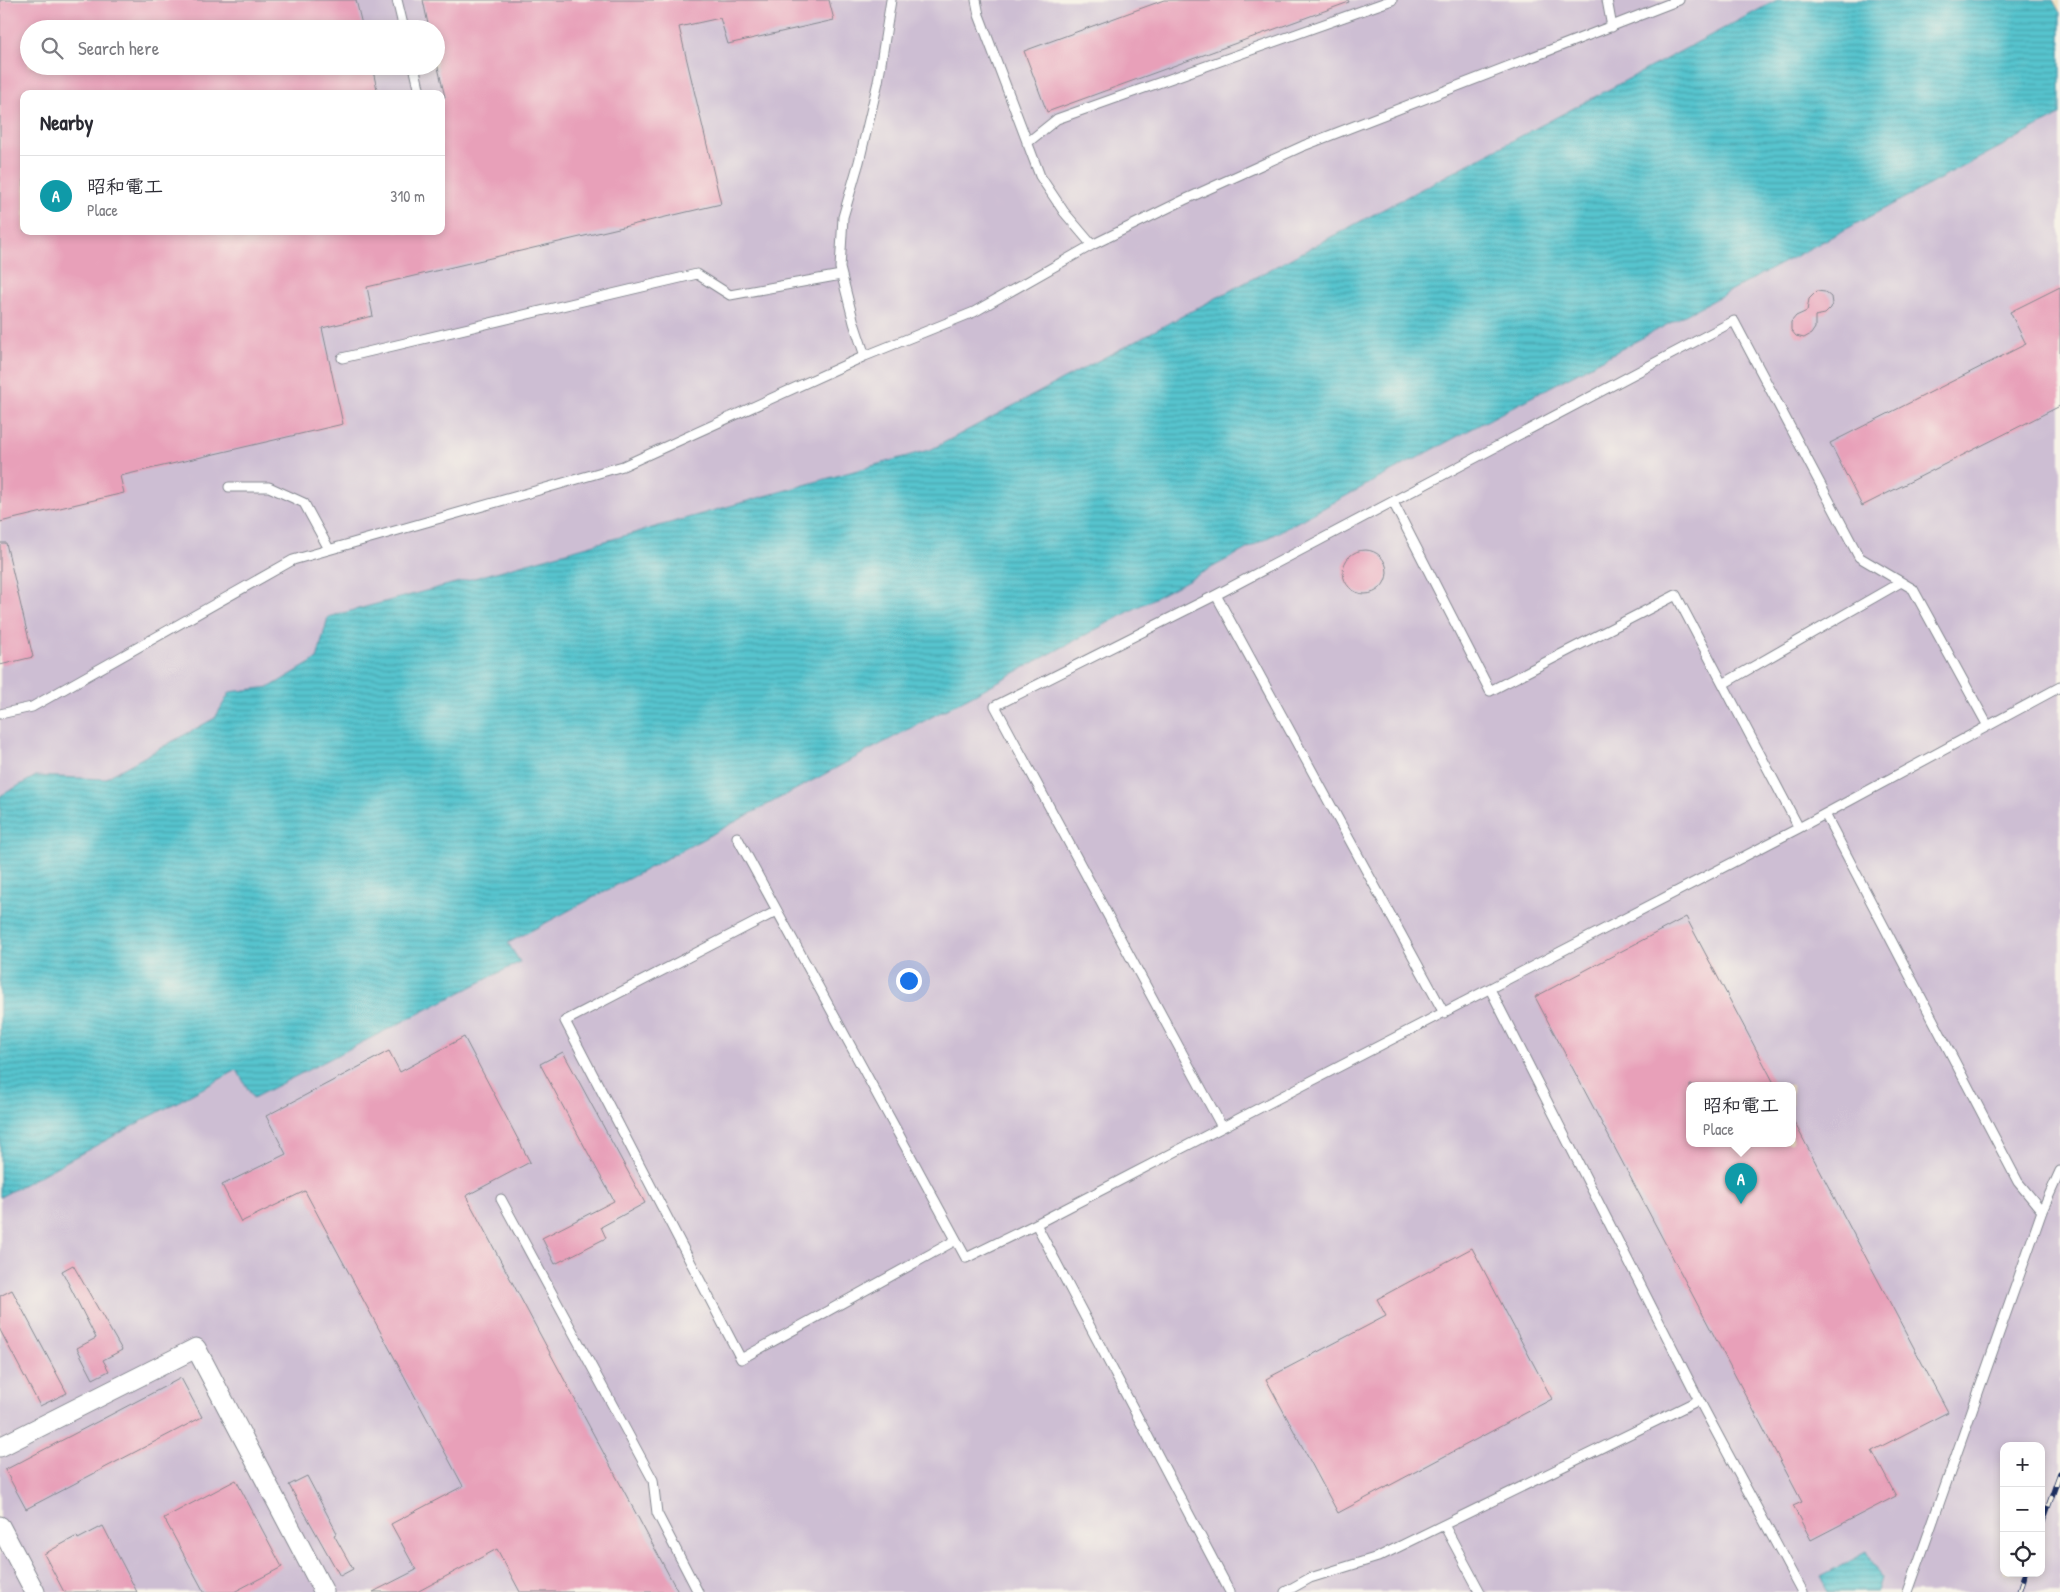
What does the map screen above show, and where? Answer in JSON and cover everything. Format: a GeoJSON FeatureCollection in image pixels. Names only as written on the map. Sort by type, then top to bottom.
{"type":"FeatureCollection","features":[{"type":"Feature","properties":{"kind":"street"},"geometry":{"type":"LineString","coordinates":[[0,1447],[196,1348],[324,1592]]}},
{"type":"Feature","properties":{"kind":"street"},"geometry":{"type":"LineString","coordinates":[[0,1526],[35,1592]]}},
{"type":"Feature","properties":{"kind":"lane"},"geometry":{"type":"LineString","coordinates":[[397,0],[402,20]]}},
{"type":"Feature","properties":{"kind":"lane"},"geometry":{"type":"LineString","coordinates":[[865,356],[841,275],[843,217],[878,82],[891,0]]}},
{"type":"Feature","properties":{"kind":"lane"},"geometry":{"type":"LineString","coordinates":[[976,0],[979,15],[1040,176],[1064,212],[1092,245]]}},
{"type":"Feature","properties":{"kind":"lane"},"geometry":{"type":"LineString","coordinates":[[1027,143],[1057,119],[1392,0]]}},
{"type":"Feature","properties":{"kind":"lane"},"geometry":{"type":"LineString","coordinates":[[1607,0],[1612,27]]}},
{"type":"Feature","properties":{"kind":"lane"},"geometry":{"type":"LineString","coordinates":[[0,714],[32,707],[293,560],[623,466],[865,356],[974,312],[1092,245],[1184,200],[1303,146],[1386,112],[1679,0]]}},
{"type":"Feature","properties":{"kind":"lane"},"geometry":{"type":"LineString","coordinates":[[416,75],[419,88]]}},
{"type":"Feature","properties":{"kind":"lane"},"geometry":{"type":"LineString","coordinates":[[342,358],[697,274],[730,295],[841,275]]}},
{"type":"Feature","properties":{"kind":"lane"},"geometry":{"type":"LineString","coordinates":[[1222,1128],[995,706],[1393,502],[1734,321],[1859,557],[1913,589],[1988,726]]}},
{"type":"Feature","properties":{"kind":"lane"},"geometry":{"type":"LineString","coordinates":[[229,487],[270,487],[304,503],[329,549]]}},
{"type":"Feature","properties":{"kind":"lane"},"geometry":{"type":"LineString","coordinates":[[1393,502],[1490,691],[1676,594],[1799,828]]}},
{"type":"Feature","properties":{"kind":"lane"},"geometry":{"type":"LineString","coordinates":[[1723,684],[1901,582]]}},
{"type":"Feature","properties":{"kind":"lane"},"geometry":{"type":"LineString","coordinates":[[1216,594],[1444,1013]]}},
{"type":"Feature","properties":{"kind":"lane"},"geometry":{"type":"LineString","coordinates":[[736,837],[966,1258],[1222,1128],[1799,828],[2060,687]]}},
{"type":"Feature","properties":{"kind":"lane"},"geometry":{"type":"LineString","coordinates":[[1825,814],[2018,1182],[2042,1211]]}},
{"type":"Feature","properties":{"kind":"lane"},"geometry":{"type":"LineString","coordinates":[[777,911],[565,1022],[741,1359],[956,1240]]}},
{"type":"Feature","properties":{"kind":"lane"},"geometry":{"type":"LineString","coordinates":[[1490,989],[1699,1400],[1802,1592]]}},
{"type":"Feature","properties":{"kind":"lane"},"geometry":{"type":"LineString","coordinates":[[1908,1592],[2042,1211],[2060,1171]]}},
{"type":"Feature","properties":{"kind":"lane"},"geometry":{"type":"LineString","coordinates":[[501,1199],[653,1480],[657,1513],[698,1592]]}},
{"type":"Feature","properties":{"kind":"lane"},"geometry":{"type":"LineString","coordinates":[[1036,1224],[1230,1592]]}},
{"type":"Feature","properties":{"kind":"lane"},"geometry":{"type":"LineString","coordinates":[[1285,1592],[1310,1578],[1378,1557],[1699,1400]]}},
{"type":"Feature","properties":{"kind":"lane"},"geometry":{"type":"LineString","coordinates":[[1444,1525],[1480,1592]]}},
{"type":"Feature","properties":{"kind":"shaded area"},"geometry":{"type":"Polygon","coordinates":[[[0,0],[1777,0],[932,449],[478,577],[328,617],[317,659],[270,687],[230,692],[215,718],[104,779],[36,776],[0,796],[0,0]]]}},
{"type":"Feature","properties":{"kind":"shaded area"},"geometry":{"type":"Polygon","coordinates":[[[2060,115],[2060,1592],[0,1592],[0,1197],[237,1070],[253,1097],[519,962],[507,943],[2060,115]]]}},
{"type":"Feature","properties":{"kind":"water"},"geometry":{"type":"Polygon","coordinates":[[[1777,0],[2053,0],[2060,13],[2060,115],[508,943],[520,962],[253,1098],[237,1070],[0,1197],[0,796],[36,776],[104,779],[215,718],[230,692],[270,687],[317,659],[328,617],[478,577],[932,449],[1777,0]]]}},
{"type":"Feature","properties":{"kind":"water"},"geometry":{"type":"Polygon","coordinates":[[[1867,1552],[1881,1578],[1877,1592],[1828,1592],[1820,1577],[1867,1552]]]}},
{"type":"Feature","properties":{"kind":"building"},"geometry":{"type":"Polygon","coordinates":[[[0,0],[356,0],[361,20],[20,20],[20,75],[374,75],[377,90],[20,90],[20,235],[445,235],[445,90],[443,90],[440,75],[445,75],[445,20],[427,20],[423,0],[829,0],[834,20],[728,44],[720,18],[679,27],[721,204],[367,287],[373,316],[322,328],[343,424],[120,476],[124,493],[0,522],[0,0]]]}},
{"type":"Feature","properties":{"kind":"building"},"geometry":{"type":"Polygon","coordinates":[[[1164,0],[1348,0],[1349,2],[1047,112],[1024,51],[1164,0]]]}},
{"type":"Feature","properties":{"kind":"building"},"geometry":{"type":"Polygon","coordinates":[[[2060,287],[2060,406],[1862,506],[1830,443],[2026,344],[2010,312],[2060,287]]]}},
{"type":"Feature","properties":{"kind":"building"},"geometry":{"type":"Polygon","coordinates":[[[1817,291],[1825,292],[1831,297],[1831,308],[1825,314],[1815,316],[1815,328],[1811,334],[1804,338],[1796,336],[1791,330],[1791,322],[1796,316],[1807,311],[1809,299],[1817,291]]]}},
{"type":"Feature","properties":{"kind":"building"},"geometry":{"type":"Polygon","coordinates":[[[0,543],[6,543],[33,657],[0,665],[0,543]]]}},
{"type":"Feature","properties":{"kind":"building"},"geometry":{"type":"Polygon","coordinates":[[[1365,550],[1377,554],[1383,560],[1387,572],[1383,584],[1377,590],[1365,594],[1353,590],[1347,584],[1343,572],[1347,560],[1353,554],[1365,550]]]}},
{"type":"Feature","properties":{"kind":"building"},"geometry":{"type":"Polygon","coordinates":[[[1686,917],[1773,1082],[1686,1082],[1686,1147],[1796,1147],[1796,1126],[1948,1412],[1872,1451],[1896,1496],[1811,1540],[1793,1506],[1802,1502],[1535,997],[1686,917]]]}},
{"type":"Feature","properties":{"kind":"building"},"geometry":{"type":"Polygon","coordinates":[[[464,1037],[530,1162],[466,1196],[678,1592],[520,1592],[497,1549],[417,1592],[373,1592],[416,1570],[391,1524],[463,1486],[305,1191],[241,1222],[222,1185],[286,1154],[266,1116],[389,1051],[400,1072],[464,1037]]]}},
{"type":"Feature","properties":{"kind":"building"},"geometry":{"type":"Polygon","coordinates":[[[563,1052],[645,1203],[601,1227],[606,1238],[555,1264],[542,1238],[614,1201],[540,1064],[563,1052]]]}},
{"type":"Feature","properties":{"kind":"building"},"geometry":{"type":"Polygon","coordinates":[[[1472,1248],[1552,1399],[1338,1513],[1266,1379],[1386,1316],[1377,1299],[1472,1248]]]}},
{"type":"Feature","properties":{"kind":"building"},"geometry":{"type":"Polygon","coordinates":[[[73,1265],[122,1350],[103,1360],[109,1371],[93,1379],[77,1348],[96,1338],[62,1271],[73,1265]]]}},
{"type":"Feature","properties":{"kind":"building"},"geometry":{"type":"Polygon","coordinates":[[[12,1290],[67,1393],[40,1406],[0,1330],[0,1296],[12,1290]]]}},
{"type":"Feature","properties":{"kind":"building"},"geometry":{"type":"Polygon","coordinates":[[[181,1378],[202,1417],[26,1509],[5,1470],[181,1378]]]}},
{"type":"Feature","properties":{"kind":"building"},"geometry":{"type":"Polygon","coordinates":[[[307,1476],[337,1533],[334,1535],[353,1569],[340,1576],[289,1485],[307,1476]]]}},
{"type":"Feature","properties":{"kind":"building"},"geometry":{"type":"Polygon","coordinates":[[[236,1480],[282,1567],[234,1592],[204,1592],[164,1518],[236,1480]]]}},
{"type":"Feature","properties":{"kind":"building"},"geometry":{"type":"Polygon","coordinates":[[[103,1526],[137,1592],[64,1592],[44,1554],[77,1536],[78,1539],[103,1526]]]}},
{"type":"Feature","properties":{"kind":"railway"},"geometry":{"type":"LineString","coordinates":[[2045,1516],[2060,1473]]}},
{"type":"Feature","properties":{"kind":"railway"},"geometry":{"type":"LineString","coordinates":[[2019,1592],[2024,1577]]}},
{"type":"Feature","properties":{"kind":"place","name":"昭和電工"},"geometry":{"type":"Point","coordinates":[1741,1204]}}]}
